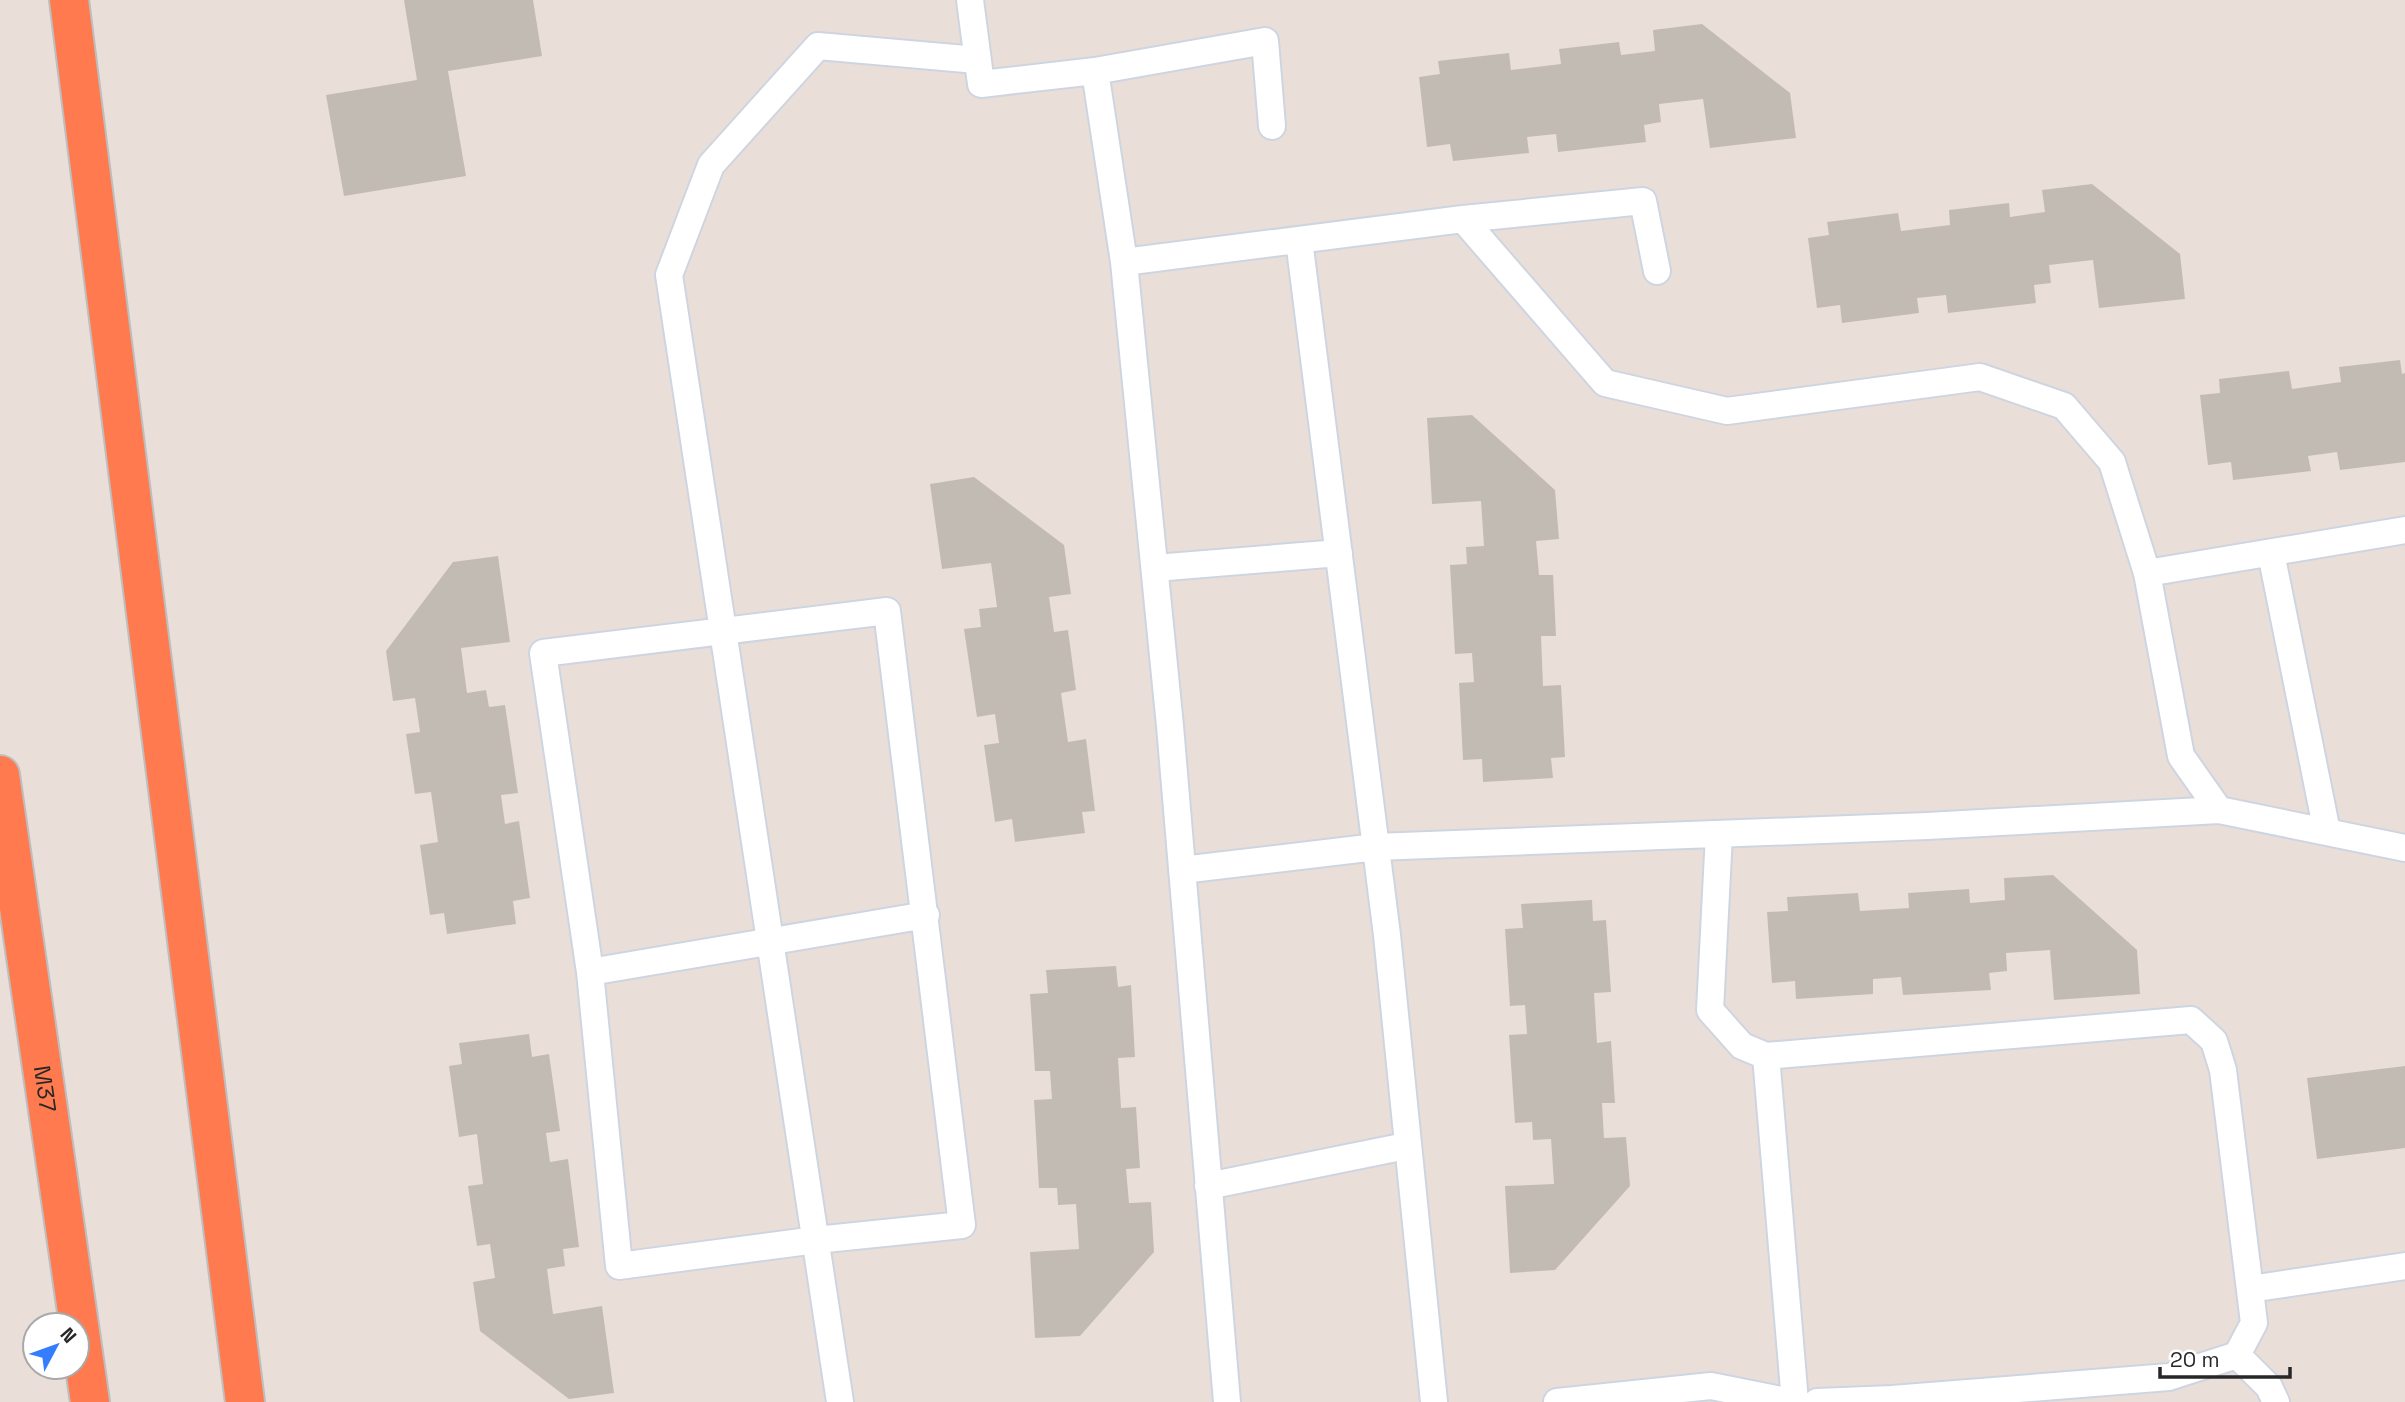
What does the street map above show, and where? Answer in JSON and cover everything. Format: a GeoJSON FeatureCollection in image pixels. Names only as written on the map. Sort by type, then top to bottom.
{"type":"FeatureCollection","features":[{"type":"Feature","properties":{"kind":"highway"},"geometry":{"type":"LineString","coordinates":[[69,0],[245,1402]]}},
{"type":"Feature","properties":{"kind":"highway","name":"M37"},"geometry":{"type":"LineString","coordinates":[[0,775],[90,1402]]}},
{"type":"Feature","properties":{"kind":"lane"},"geometry":{"type":"LineString","coordinates":[[970,0],[981,84],[1095,71],[1265,41],[1272,125]]}},
{"type":"Feature","properties":{"kind":"lane"},"geometry":{"type":"LineString","coordinates":[[840,1402],[669,275],[710,165],[818,46],[977,60]]}},
{"type":"Feature","properties":{"kind":"lane"},"geometry":{"type":"LineString","coordinates":[[1095,71],[1124,262],[1155,568],[1227,1402]]}},
{"type":"Feature","properties":{"kind":"lane"},"geometry":{"type":"LineString","coordinates":[[1124,262],[1463,219],[1643,201],[1657,271]]}},
{"type":"Feature","properties":{"kind":"lane"},"geometry":{"type":"LineString","coordinates":[[1463,219],[1605,383],[1727,411],[1980,377],[2064,406],[2112,461],[2147,573],[2181,756],[2219,810]]}},
{"type":"Feature","properties":{"kind":"lane"},"geometry":{"type":"LineString","coordinates":[[1298,240],[1376,847],[1434,1402]]}},
{"type":"Feature","properties":{"kind":"lane"},"geometry":{"type":"LineString","coordinates":[[2147,573],[2405,530]]}},
{"type":"Feature","properties":{"kind":"lane"},"geometry":{"type":"LineString","coordinates":[[2271,552],[2327,832]]}},
{"type":"Feature","properties":{"kind":"lane"},"geometry":{"type":"LineString","coordinates":[[1155,568],[1339,553]]}},
{"type":"Feature","properties":{"kind":"lane"},"geometry":{"type":"LineString","coordinates":[[887,611],[962,1225],[816,1240],[619,1266],[590,972],[543,653],[723,631],[887,611]]}},
{"type":"Feature","properties":{"kind":"lane"},"geometry":{"type":"LineString","coordinates":[[1182,870],[1376,847],[2219,810],[2405,848]]}},
{"type":"Feature","properties":{"kind":"lane"},"geometry":{"type":"LineString","coordinates":[[1719,834],[1710,1010],[1742,1046],[1766,1056],[2190,1020],[2214,1041],[2224,1070],[2254,1323],[2237,1356],[2169,1377],[1892,1399],[1817,1402]]}},
{"type":"Feature","properties":{"kind":"lane"},"geometry":{"type":"LineString","coordinates":[[590,972],[771,944],[926,915]]}},
{"type":"Feature","properties":{"kind":"lane"},"geometry":{"type":"LineString","coordinates":[[1557,1402],[1711,1386],[1793,1402],[1766,1056]]}},
{"type":"Feature","properties":{"kind":"lane"},"geometry":{"type":"LineString","coordinates":[[1208,1186],[1406,1146]]}},
{"type":"Feature","properties":{"kind":"lane"},"geometry":{"type":"LineString","coordinates":[[2250,1289],[2405,1266]]}},
{"type":"Feature","properties":{"kind":"lane"},"geometry":{"type":"LineString","coordinates":[[2237,1356],[2269,1387],[2276,1402]]}},
{"type":"Feature","properties":{"kind":"building"},"geometry":{"type":"Polygon","coordinates":[[[404,0],[533,0],[542,56],[448,71],[466,176],[344,196],[326,95],[417,80],[404,0]]]}},
{"type":"Feature","properties":{"kind":"building"},"geometry":{"type":"Polygon","coordinates":[[[1702,24],[1790,93],[1796,138],[1710,148],[1703,99],[1659,104],[1661,122],[1644,125],[1646,142],[1558,152],[1556,134],[1527,137],[1529,153],[1453,161],[1450,144],[1427,147],[1419,77],[1440,74],[1438,61],[1509,53],[1511,70],[1561,64],[1559,49],[1619,42],[1621,55],[1655,51],[1653,30],[1702,24]]]}},
{"type":"Feature","properties":{"kind":"building"},"geometry":{"type":"Polygon","coordinates":[[[2092,184],[2180,254],[2185,299],[2099,308],[2093,260],[2049,265],[2051,283],[2034,285],[2036,303],[1948,313],[1946,295],[1917,298],[1919,313],[1842,323],[1840,305],[1817,308],[1808,238],[1829,235],[1827,222],[1898,213],[1901,231],[1950,225],[1949,210],[2009,203],[2010,217],[2045,212],[2042,190],[2092,184]]]}},
{"type":"Feature","properties":{"kind":"building"},"geometry":{"type":"Polygon","coordinates":[[[2400,360],[2402,374],[2405,373],[2405,462],[2340,470],[2337,452],[2308,456],[2311,471],[2233,480],[2231,462],[2208,465],[2200,395],[2220,393],[2219,379],[2289,371],[2292,389],[2341,382],[2339,367],[2400,360]]]}},
{"type":"Feature","properties":{"kind":"building"},"geometry":{"type":"Polygon","coordinates":[[[1472,415],[1555,490],[1559,539],[1536,541],[1539,575],[1553,575],[1556,636],[1541,636],[1543,686],[1561,685],[1565,757],[1551,758],[1553,778],[1483,782],[1482,759],[1463,760],[1459,683],[1474,682],[1472,653],[1455,654],[1450,565],[1467,564],[1466,547],[1484,546],[1481,501],[1432,504],[1427,418],[1472,415]]]}},
{"type":"Feature","properties":{"kind":"building"},"geometry":{"type":"Polygon","coordinates":[[[974,477],[1064,545],[1071,594],[1049,597],[1054,632],[1068,630],[1076,690],[1061,693],[1068,742],[1086,739],[1095,811],[1082,812],[1085,833],[1015,842],[1012,819],[995,822],[984,745],[999,743],[995,714],[977,717],[964,629],[981,627],[979,609],[997,607],[991,563],[942,569],[930,484],[974,477]]]}},
{"type":"Feature","properties":{"kind":"building"},"geometry":{"type":"Polygon","coordinates":[[[498,556],[510,642],[461,648],[467,693],[486,690],[489,707],[505,705],[518,793],[501,795],[505,824],[519,821],[530,898],[513,901],[516,924],[447,934],[444,913],[430,915],[420,845],[438,842],[431,792],[415,794],[406,734],[420,732],[415,698],[393,701],[386,651],[453,562],[498,556]]]}},
{"type":"Feature","properties":{"kind":"building"},"geometry":{"type":"Polygon","coordinates":[[[2053,875],[2137,950],[2140,994],[2054,1000],[2050,950],[2006,953],[2007,971],[1989,973],[1991,990],[1903,995],[1901,977],[1873,979],[1873,994],[1796,999],[1795,981],[1772,983],[1767,912],[1788,911],[1787,897],[1858,893],[1860,911],[1909,908],[1908,893],[1969,889],[1970,903],[2005,900],[2004,878],[2053,875]]]}},
{"type":"Feature","properties":{"kind":"building"},"geometry":{"type":"Polygon","coordinates":[[[1592,900],[1593,921],[1606,920],[1611,992],[1594,993],[1597,1043],[1611,1041],[1615,1103],[1602,1103],[1604,1138],[1626,1137],[1630,1186],[1555,1270],[1510,1273],[1505,1186],[1554,1184],[1551,1139],[1533,1140],[1532,1122],[1515,1123],[1509,1035],[1527,1034],[1525,1005],[1510,1006],[1505,929],[1523,928],[1521,904],[1592,900]]]}},
{"type":"Feature","properties":{"kind":"building"},"geometry":{"type":"Polygon","coordinates":[[[1116,966],[1118,987],[1131,985],[1135,1057],[1118,1058],[1121,1108],[1136,1107],[1140,1168],[1126,1169],[1129,1203],[1151,1202],[1154,1252],[1080,1336],[1035,1338],[1030,1252],[1079,1249],[1076,1204],[1058,1205],[1057,1188],[1039,1188],[1034,1100],[1052,1099],[1050,1071],[1035,1071],[1030,994],[1048,993],[1046,970],[1116,966]]]}},
{"type":"Feature","properties":{"kind":"building"},"geometry":{"type":"Polygon","coordinates":[[[529,1034],[532,1057],[549,1054],[560,1131],[546,1133],[550,1162],[568,1159],[579,1247],[563,1249],[565,1266],[547,1269],[553,1314],[602,1306],[614,1393],[569,1399],[480,1331],[473,1282],[495,1278],[490,1244],[477,1246],[468,1186],[483,1184],[477,1134],[459,1137],[449,1066],[462,1064],[459,1043],[529,1034]]]}},
{"type":"Feature","properties":{"kind":"building"},"geometry":{"type":"Polygon","coordinates":[[[2405,1066],[2405,1148],[2317,1159],[2307,1078],[2405,1066]]]}}]}
